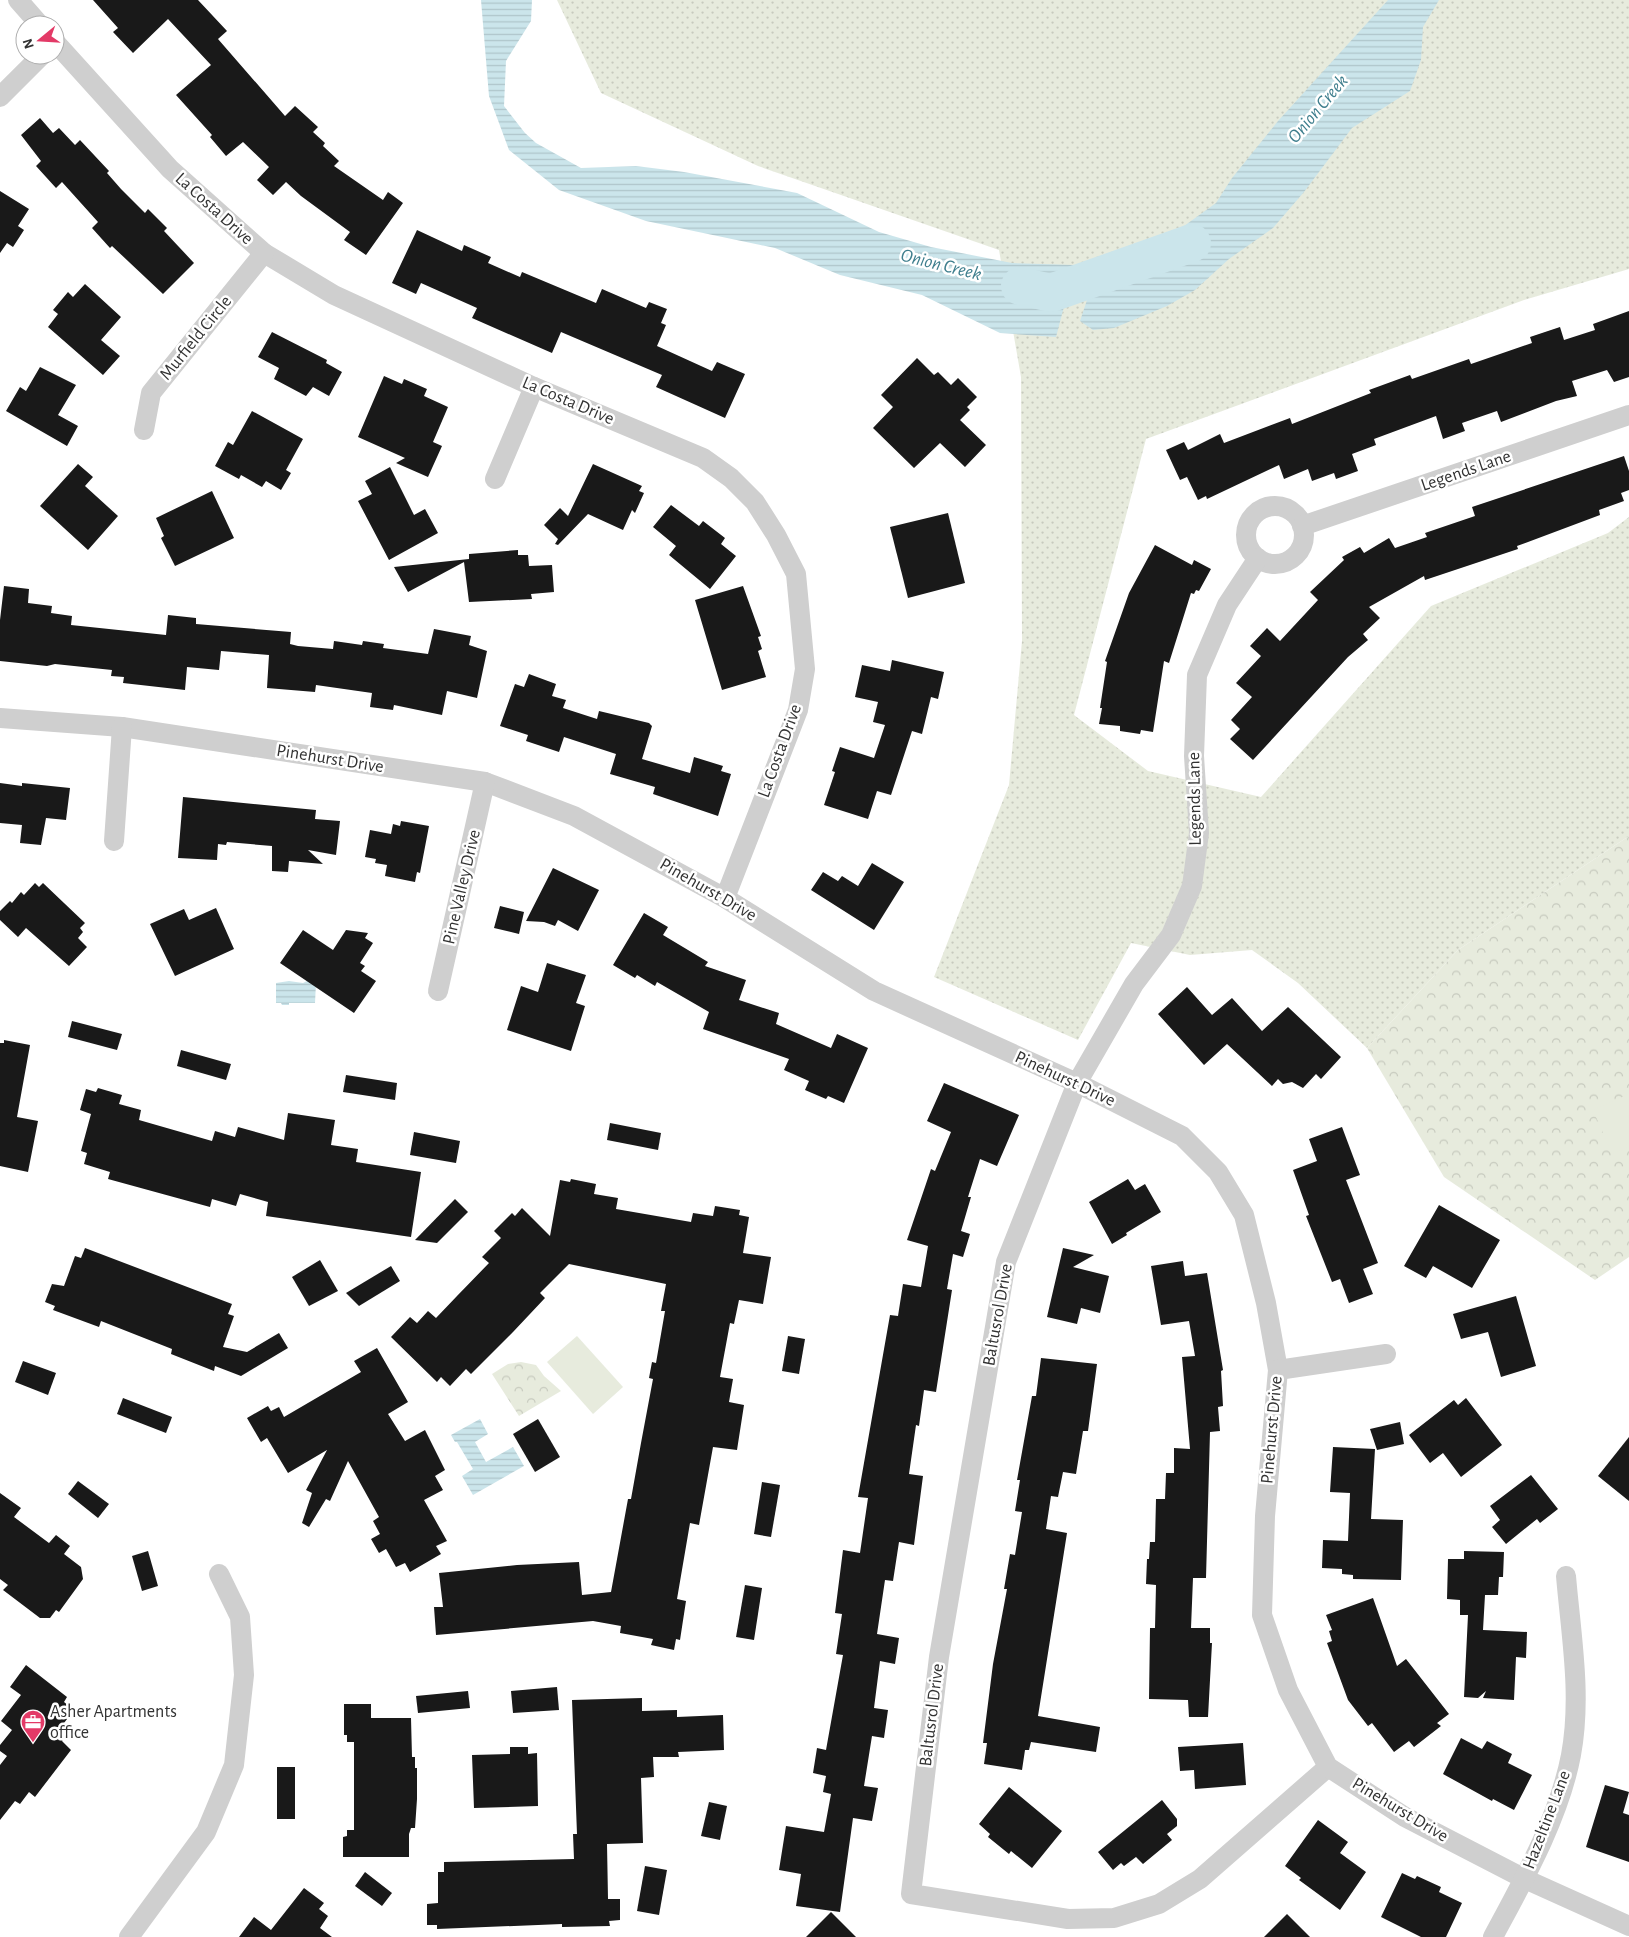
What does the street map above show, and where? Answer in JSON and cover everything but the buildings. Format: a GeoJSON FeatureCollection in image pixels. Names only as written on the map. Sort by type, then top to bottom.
{"type":"FeatureCollection","features":[{"type":"Feature","properties":{"kind":"street"},"geometry":{"type":"LineString","coordinates":[[18,0],[31,15]]}},
{"type":"Feature","properties":{"kind":"street","name":"La Costa Drive"},"geometry":{"type":"LineString","coordinates":[[65,53],[170,169],[264,253],[334,295],[534,387],[703,458],[731,478],[755,502],[776,535],[796,574],[805,669],[798,710],[725,898]]}},
{"type":"Feature","properties":{"kind":"street"},"geometry":{"type":"LineString","coordinates":[[0,97],[32,65]]}},
{"type":"Feature","properties":{"kind":"street","name":"Murfield Circle"},"geometry":{"type":"LineString","coordinates":[[144,430],[151,393],[264,253]]}},
{"type":"Feature","properties":{"kind":"street"},"geometry":{"type":"LineString","coordinates":[[495,479],[534,387]]}},
{"type":"Feature","properties":{"kind":"street","name":"Legends Lane"},"geometry":{"type":"LineString","coordinates":[[1302,526],[1629,415]]}},
{"type":"Feature","properties":{"kind":"street"},"geometry":{"type":"LineString","coordinates":[[1276,506],[1290,510],[1302,526],[1302,544],[1292,558],[1275,564],[1258,558],[1248,543],[1246,533],[1251,519],[1262,509],[1276,506]]}},
{"type":"Feature","properties":{"kind":"street","name":"Legends Lane"},"geometry":{"type":"LineString","coordinates":[[1077,1083],[1134,984],[1172,935],[1192,886],[1199,833],[1194,756],[1197,675],[1227,605],[1258,558]]}},
{"type":"Feature","properties":{"kind":"street","name":"Pinehurst Drive"},"geometry":{"type":"LineString","coordinates":[[0,718],[122,727],[485,782],[574,816],[725,898],[874,991],[1077,1083],[1182,1136],[1218,1172],[1244,1215],[1266,1303],[1278,1370],[1265,1516],[1262,1615],[1288,1690],[1328,1767],[1405,1817],[1525,1879],[1629,1926]]}},
{"type":"Feature","properties":{"kind":"street"},"geometry":{"type":"LineString","coordinates":[[114,841],[122,727]]}},
{"type":"Feature","properties":{"kind":"street","name":"Pine Valley Drive"},"geometry":{"type":"LineString","coordinates":[[438,991],[485,782]]}},
{"type":"Feature","properties":{"kind":"street","name":"Baltusrol Drive"},"geometry":{"type":"LineString","coordinates":[[1077,1083],[1006,1262],[939,1657],[911,1894],[1068,1919],[1114,1918],[1141,1910],[1159,1904],[1200,1879],[1328,1767]]}},
{"type":"Feature","properties":{"kind":"street"},"geometry":{"type":"LineString","coordinates":[[1278,1370],[1386,1354]]}},
{"type":"Feature","properties":{"kind":"street"},"geometry":{"type":"LineString","coordinates":[[129,1937],[206,1832],[234,1765],[244,1675],[240,1616],[219,1574]]}},
{"type":"Feature","properties":{"kind":"street","name":"Hazeltine Lane"},"geometry":{"type":"LineString","coordinates":[[1493,1937],[1525,1879],[1555,1807],[1571,1755],[1576,1688],[1566,1576]]}},
{"type":"Feature","properties":{"kind":"green space"},"geometry":{"type":"Polygon","coordinates":[[[557,0],[1629,0],[1629,269],[1524,300],[1146,439],[1074,715],[1148,771],[1261,797],[1431,606],[1608,533],[1629,517],[1629,836],[1458,950],[1367,1048],[1298,983],[1252,950],[1190,955],[1131,943],[1078,1040],[934,977],[1009,785],[1022,641],[1021,377],[999,250],[758,166],[601,93],[557,0]]]}},
{"type":"Feature","properties":{"kind":"green space"},"geometry":{"type":"Polygon","coordinates":[[[1629,836],[1629,1257],[1595,1280],[1444,1177],[1367,1048],[1458,950],[1629,836]]]}},
{"type":"Feature","properties":{"kind":"green space"},"geometry":{"type":"Polygon","coordinates":[[[1629,1094],[1629,1147],[1612,1154],[1593,1110],[1629,1094]]]}},
{"type":"Feature","properties":{"kind":"green space"},"geometry":{"type":"Polygon","coordinates":[[[577,1336],[623,1387],[593,1414],[547,1362],[577,1336]]]}},
{"type":"Feature","properties":{"kind":"green space"},"geometry":{"type":"Polygon","coordinates":[[[521,1362],[536,1365],[544,1376],[561,1391],[519,1416],[492,1374],[508,1364],[521,1362]]]}},
{"type":"Feature","properties":{"kind":"water"},"geometry":{"type":"Polygon","coordinates":[[[481,0],[532,0],[531,21],[506,61],[504,106],[525,133],[536,143],[581,168],[636,166],[684,172],[797,193],[879,232],[931,247],[1012,263],[1075,265],[1056,337],[1000,333],[922,295],[840,275],[775,248],[646,221],[559,190],[509,150],[489,96],[481,0]]]}},
{"type":"Feature","properties":{"kind":"water"},"geometry":{"type":"Polygon","coordinates":[[[1388,0],[1439,0],[1423,27],[1421,60],[1410,91],[1352,128],[1304,192],[1273,228],[1229,259],[1195,290],[1167,306],[1114,328],[1093,330],[1080,321],[1087,300],[1100,289],[1137,271],[1152,249],[1216,203],[1232,178],[1278,121],[1388,0]]]}},
{"type":"Feature","properties":{"kind":"water"},"geometry":{"type":"Polygon","coordinates":[[[311,979],[316,983],[315,1003],[289,1003],[289,1005],[282,1005],[281,1003],[276,1003],[276,983],[289,981],[303,983],[311,979]]]}},
{"type":"Feature","properties":{"kind":"water"},"geometry":{"type":"Polygon","coordinates":[[[480,1419],[488,1434],[475,1442],[486,1462],[513,1447],[524,1466],[473,1495],[462,1476],[473,1469],[451,1435],[480,1419]]]}},
{"type":"Feature","properties":{"kind":"waterway","name":"Onion Creek"},"geometry":{"type":"LineString","coordinates":[[1020,286],[1051,293],[1192,243]]}},
{"type":"Feature","properties":{"kind":"place","name":"Asher Apartments office"},"geometry":{"type":"Point","coordinates":[33,1743]}}]}
